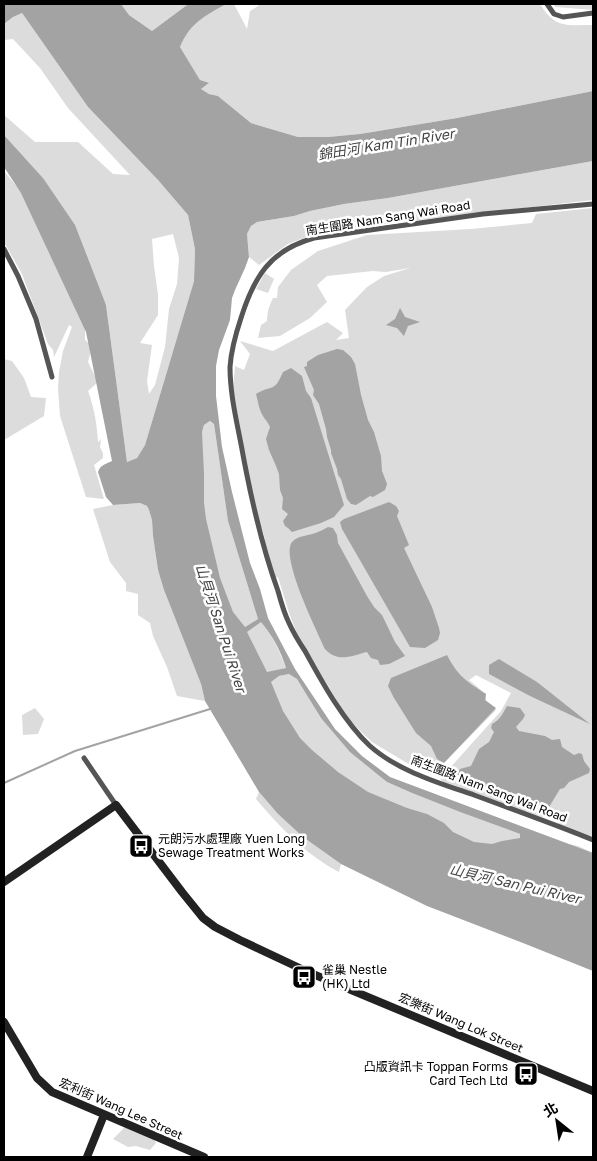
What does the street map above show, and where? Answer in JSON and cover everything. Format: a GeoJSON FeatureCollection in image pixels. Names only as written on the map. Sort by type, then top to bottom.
{"type":"FeatureCollection","features":[{"type":"Feature","properties":{"kind":"street"},"geometry":{"type":"LineString","coordinates":[[547,4],[554,14],[563,17],[593,13]]}},
{"type":"Feature","properties":{"kind":"street","name":"南生圍路 Nam Sang Wai Road"},"geometry":{"type":"LineString","coordinates":[[593,204],[483,214],[314,238],[301,242],[275,257],[256,280],[236,331],[230,364],[230,387],[249,487],[270,570],[289,623],[320,680],[347,718],[371,746],[391,761],[403,767],[593,840]]}},
{"type":"Feature","properties":{"kind":"street"},"geometry":{"type":"LineString","coordinates":[[4,249],[18,276],[36,319],[52,378]]}},
{"type":"Feature","properties":{"kind":"street","name":"宏樂街 Wang Lok Street"},"geometry":{"type":"LineString","coordinates":[[84,758],[116,805],[182,892],[203,918],[215,927],[308,972],[593,1092]]}},
{"type":"Feature","properties":{"kind":"street"},"geometry":{"type":"LineString","coordinates":[[4,882],[116,805]]}},
{"type":"Feature","properties":{"kind":"street","name":"宏利街 Wang Lee Street"},"geometry":{"type":"LineString","coordinates":[[4,1022],[37,1078],[52,1092],[204,1157]]}},
{"type":"Feature","properties":{"kind":"street"},"geometry":{"type":"LineString","coordinates":[[87,1157],[104,1115]]}},
{"type":"Feature","properties":{"kind":"shaded area"},"geometry":{"type":"Polygon","coordinates":[[[121,4],[190,4],[152,31],[129,15],[121,4]]]}},
{"type":"Feature","properties":{"kind":"shaded area"},"geometry":{"type":"Polygon","coordinates":[[[226,4],[234,4],[247,29],[250,11],[261,4],[540,4],[551,18],[562,24],[593,25],[593,91],[457,118],[360,134],[298,137],[251,123],[218,96],[209,94],[201,89],[208,84],[200,80],[180,47],[193,26],[226,4]]]}},
{"type":"Feature","properties":{"kind":"shaded area"},"geometry":{"type":"Polygon","coordinates":[[[554,4],[593,4],[593,10],[555,7],[554,4]]]}},
{"type":"Feature","properties":{"kind":"shaded area"},"geometry":{"type":"Polygon","coordinates":[[[22,13],[88,107],[158,180],[188,215],[195,249],[194,281],[145,445],[137,458],[127,462],[106,305],[43,178],[4,135],[4,115],[35,142],[78,142],[113,174],[130,175],[68,108],[40,68],[13,39],[4,40],[4,24],[22,13]],[[173,234],[152,239],[158,295],[158,315],[140,343],[152,345],[147,381],[149,394],[155,385],[165,347],[169,309],[177,284],[179,258],[173,234]]]}},
{"type":"Feature","properties":{"kind":"shaded area"},"geometry":{"type":"Polygon","coordinates":[[[593,161],[593,200],[322,231],[288,244],[259,265],[249,257],[247,234],[251,226],[257,222],[294,216],[344,204],[388,198],[593,161]]]}},
{"type":"Feature","properties":{"kind":"shaded area"},"geometry":{"type":"Polygon","coordinates":[[[4,171],[27,199],[85,321],[85,340],[92,346],[88,362],[98,382],[88,391],[95,416],[98,442],[101,439],[100,447],[103,458],[94,465],[104,499],[86,497],[60,416],[59,372],[63,351],[72,327],[69,325],[54,357],[53,350],[48,344],[22,274],[4,242],[4,171]]]}},
{"type":"Feature","properties":{"kind":"shaded area"},"geometry":{"type":"Polygon","coordinates":[[[593,208],[593,840],[558,826],[560,819],[542,817],[447,785],[440,779],[501,711],[511,693],[476,675],[469,680],[486,694],[486,701],[496,710],[433,774],[412,766],[372,742],[347,718],[302,647],[278,577],[271,579],[264,535],[247,489],[244,448],[233,389],[235,366],[244,370],[250,354],[240,341],[273,351],[327,322],[343,333],[336,340],[349,338],[345,310],[367,287],[384,276],[410,268],[386,272],[373,271],[327,276],[317,285],[327,302],[310,318],[280,336],[258,338],[261,325],[267,321],[273,298],[277,298],[278,287],[291,270],[318,251],[367,235],[471,229],[532,223],[536,214],[593,208]]]}},
{"type":"Feature","properties":{"kind":"shaded area"},"geometry":{"type":"Polygon","coordinates":[[[265,273],[274,279],[268,293],[256,289],[265,273]]]}},
{"type":"Feature","properties":{"kind":"shaded area"},"geometry":{"type":"Polygon","coordinates":[[[4,359],[12,361],[24,378],[31,397],[46,398],[44,416],[4,440],[4,359]]]}},
{"type":"Feature","properties":{"kind":"shaded area"},"geometry":{"type":"Polygon","coordinates":[[[210,421],[214,424],[228,521],[258,619],[245,627],[247,631],[261,621],[272,638],[286,668],[278,670],[271,682],[279,676],[289,674],[297,679],[321,718],[387,782],[520,834],[578,846],[593,853],[593,896],[285,763],[203,554],[202,432],[204,425],[210,421]]]}},
{"type":"Feature","properties":{"kind":"shaded area"},"geometry":{"type":"Polygon","coordinates":[[[140,503],[147,506],[149,510],[158,570],[201,684],[205,701],[177,696],[153,636],[150,623],[138,615],[138,594],[126,591],[126,583],[110,562],[93,509],[140,503]]]}},
{"type":"Feature","properties":{"kind":"shaded area"},"geometry":{"type":"Polygon","coordinates":[[[35,708],[44,719],[38,734],[23,735],[22,715],[35,708]]]}},
{"type":"Feature","properties":{"kind":"shaded area"},"geometry":{"type":"Polygon","coordinates":[[[259,792],[278,814],[303,837],[341,864],[339,872],[315,857],[284,830],[256,799],[259,792]]]}},
{"type":"Feature","properties":{"kind":"shaded area"},"geometry":{"type":"Polygon","coordinates":[[[131,1121],[148,1129],[156,1143],[150,1150],[136,1146],[128,1147],[113,1139],[131,1121]]]}},
{"type":"Feature","properties":{"kind":"water"},"geometry":{"type":"Polygon","coordinates":[[[4,4],[121,4],[129,15],[152,31],[187,5],[226,4],[193,26],[180,47],[200,80],[209,83],[201,89],[209,94],[218,96],[251,123],[298,137],[360,134],[457,118],[593,91],[593,161],[388,198],[344,204],[294,216],[257,222],[251,226],[247,234],[249,257],[232,298],[230,320],[219,350],[216,366],[216,396],[222,447],[250,563],[268,618],[295,669],[335,729],[362,756],[390,777],[593,853],[593,971],[427,906],[341,864],[303,837],[278,814],[259,792],[205,701],[201,684],[158,570],[152,520],[147,506],[140,503],[113,505],[106,497],[98,472],[102,466],[112,461],[86,332],[21,193],[4,167],[4,135],[43,178],[75,225],[106,305],[127,462],[137,458],[145,445],[194,281],[195,249],[188,215],[158,180],[88,107],[22,13],[4,24],[4,4]],[[210,421],[204,425],[202,432],[206,519],[220,578],[233,612],[245,627],[258,619],[228,521],[214,424],[210,421]],[[261,622],[247,632],[267,672],[286,668],[282,655],[261,622]],[[289,674],[279,676],[271,682],[283,711],[300,738],[338,772],[368,792],[427,814],[444,823],[453,832],[474,842],[492,844],[520,838],[520,834],[387,782],[350,752],[321,718],[297,679],[289,674]]]}},
{"type":"Feature","properties":{"kind":"water"},"geometry":{"type":"Polygon","coordinates":[[[400,308],[405,317],[420,322],[408,326],[404,336],[397,328],[386,325],[395,319],[400,308]]]}},
{"type":"Feature","properties":{"kind":"water"},"geometry":{"type":"Polygon","coordinates":[[[337,349],[343,350],[351,357],[355,364],[361,395],[368,420],[374,432],[381,456],[382,471],[387,484],[385,490],[373,497],[370,496],[356,505],[351,504],[347,499],[331,453],[319,404],[313,395],[314,390],[304,367],[307,366],[307,362],[318,355],[337,349]]]}},
{"type":"Feature","properties":{"kind":"water"},"geometry":{"type":"Polygon","coordinates":[[[291,368],[302,376],[306,391],[311,398],[344,505],[334,517],[292,532],[285,526],[283,521],[288,514],[282,509],[283,498],[280,490],[279,474],[266,439],[270,427],[260,411],[256,394],[275,386],[283,372],[291,368]]]}},
{"type":"Feature","properties":{"kind":"water"},"geometry":{"type":"Polygon","coordinates":[[[389,502],[396,506],[399,511],[397,516],[409,545],[404,548],[432,607],[439,628],[438,640],[425,648],[410,647],[342,529],[340,522],[389,502]]]}},
{"type":"Feature","properties":{"kind":"water"},"geometry":{"type":"Polygon","coordinates":[[[328,527],[333,528],[337,535],[338,543],[367,596],[382,615],[395,642],[405,656],[389,664],[380,665],[378,660],[371,658],[367,652],[340,657],[325,649],[295,578],[290,550],[292,542],[295,540],[328,527]]]}},
{"type":"Feature","properties":{"kind":"water"},"geometry":{"type":"Polygon","coordinates":[[[447,655],[459,673],[486,694],[485,700],[496,708],[444,763],[437,759],[431,746],[416,733],[388,686],[391,678],[447,655]]]}},
{"type":"Feature","properties":{"kind":"water"},"geometry":{"type":"Polygon","coordinates":[[[499,659],[537,682],[590,724],[530,696],[489,674],[489,665],[499,659]]]}},
{"type":"Feature","properties":{"kind":"water"},"geometry":{"type":"Polygon","coordinates":[[[507,706],[520,708],[525,715],[516,727],[519,731],[545,736],[552,740],[560,739],[562,747],[574,755],[582,754],[584,761],[590,769],[589,773],[569,782],[564,788],[560,789],[549,807],[461,778],[457,774],[460,769],[471,766],[479,749],[489,742],[494,732],[491,728],[492,724],[503,714],[507,706]]]}},
{"type":"Feature","properties":{"kind":"waterway"},"geometry":{"type":"LineString","coordinates":[[4,783],[75,751],[210,709]]}},
{"type":"Feature","properties":{"kind":"place","name":"元朗污水處理廠 Yuen Long Sewage Treatment Works"},"geometry":{"type":"Point","coordinates":[141,846]}},
{"type":"Feature","properties":{"kind":"place","name":"雀巢 Nestle (HK) Ltd"},"geometry":{"type":"Point","coordinates":[304,977]}},
{"type":"Feature","properties":{"kind":"place","name":"凸版資訊卡 Toppan Forms Card Tech Ltd"},"geometry":{"type":"Point","coordinates":[526,1074]}},
{"type":"Feature","properties":{"kind":"water label","name":"錦田河 Kam Tin River"},"geometry":{"type":"Point","coordinates":[386,144]}},
{"type":"Feature","properties":{"kind":"water label","name":"山貝河 San Pui River"},"geometry":{"type":"Point","coordinates":[221,628]}},
{"type":"Feature","properties":{"kind":"water label","name":"山貝河 San Pui River"},"geometry":{"type":"Point","coordinates":[515,884]}}]}
